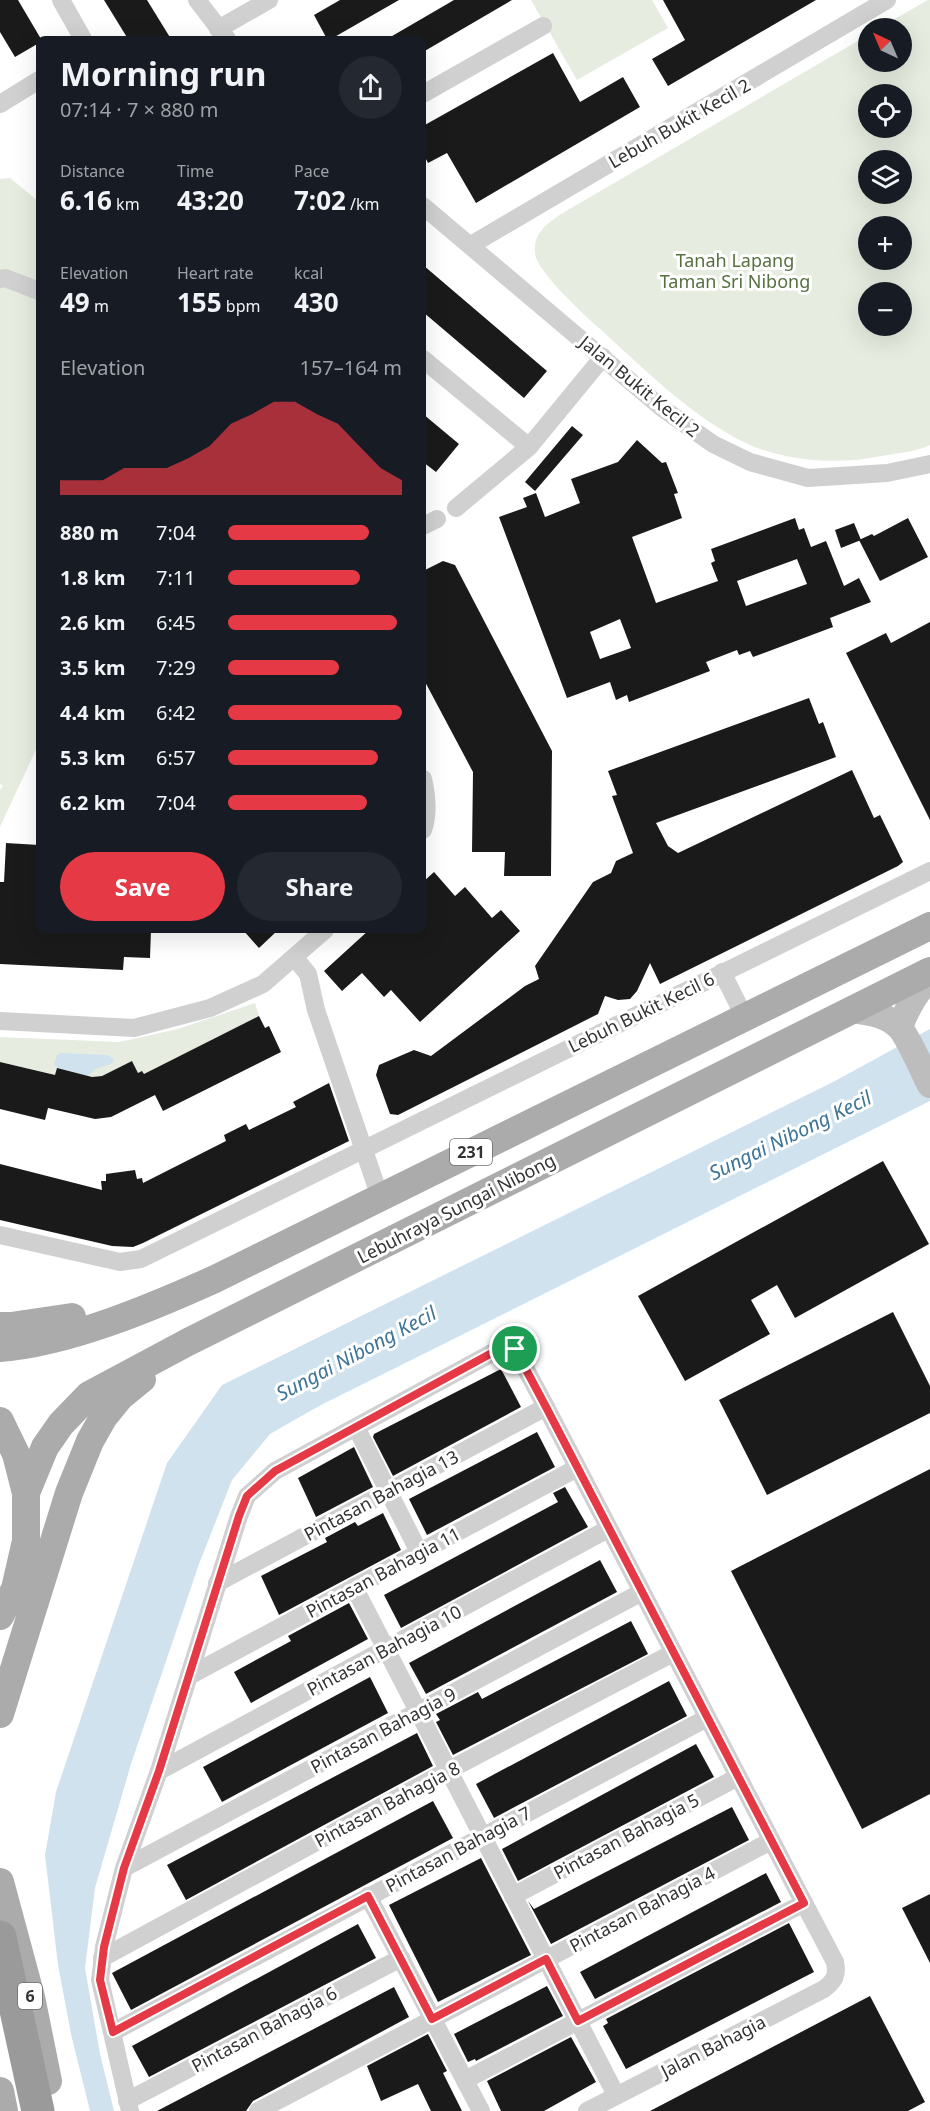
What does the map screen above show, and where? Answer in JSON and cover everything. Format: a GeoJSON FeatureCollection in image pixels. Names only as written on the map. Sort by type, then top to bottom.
{"type":"FeatureCollection","features":[{"type":"Feature","properties":{"kind":"highway","name":"6"},"geometry":{"type":"LineString","coordinates":[[0,1937],[38,2111]]}},
{"type":"Feature","properties":{"kind":"highway"},"geometry":{"type":"LineString","coordinates":[[0,2037],[17,2111]]}},
{"type":"Feature","properties":{"kind":"main road","name":"231"},"geometry":{"type":"LineString","coordinates":[[0,1348],[26,1346],[167,1301],[930,926]]}},
{"type":"Feature","properties":{"kind":"main road","name":"Lebuhraya Sungai Nibong"},"geometry":{"type":"LineString","coordinates":[[26,1493],[45,1447],[61,1424],[90,1395],[188,1342],[930,971]]}},
{"type":"Feature","properties":{"kind":"main road"},"geometry":{"type":"LineString","coordinates":[[0,1326],[56,1320],[167,1301]]}},
{"type":"Feature","properties":{"kind":"main road"},"geometry":{"type":"LineString","coordinates":[[0,1714],[69,1493],[90,1441],[102,1418],[120,1397],[188,1342]]}},
{"type":"Feature","properties":{"kind":"main road"},"geometry":{"type":"LineString","coordinates":[[0,1421],[16,1454],[26,1493],[26,1541],[15,1588],[0,1617]]}},
{"type":"Feature","properties":{"kind":"main road","name":"6"},"geometry":{"type":"LineString","coordinates":[[0,1882],[31,1997],[54,2111]]}},
{"type":"Feature","properties":{"kind":"main road"},"geometry":{"type":"LineString","coordinates":[[0,2091],[4,2111]]}},
{"type":"Feature","properties":{"kind":"street"},"geometry":{"type":"LineString","coordinates":[[61,0],[81,36]]}},
{"type":"Feature","properties":{"kind":"street"},"geometry":{"type":"LineString","coordinates":[[197,0],[222,34],[269,0]]}},
{"type":"Feature","properties":{"kind":"street","name":"Lebuh Bukit Kecil 2"},"geometry":{"type":"LineString","coordinates":[[471,245],[887,0]]}},
{"type":"Feature","properties":{"kind":"street"},"geometry":{"type":"LineString","coordinates":[[426,92],[543,26]]}},
{"type":"Feature","properties":{"kind":"street"},"geometry":{"type":"LineString","coordinates":[[0,104],[36,82]]}},
{"type":"Feature","properties":{"kind":"street","name":"Jalan Bukit Kecil 2"},"geometry":{"type":"LineString","coordinates":[[426,208],[662,408],[713,444],[750,462],[808,478],[928,469]]}},
{"type":"Feature","properties":{"kind":"street"},"geometry":{"type":"LineString","coordinates":[[0,279],[5,278],[36,290]]}},
{"type":"Feature","properties":{"kind":"street"},"geometry":{"type":"LineString","coordinates":[[456,508],[529,447],[603,357]]}},
{"type":"Feature","properties":{"kind":"street"},"geometry":{"type":"LineString","coordinates":[[426,361],[529,447]]}},
{"type":"Feature","properties":{"kind":"street"},"geometry":{"type":"LineString","coordinates":[[426,790],[428,798],[426,811]]}},
{"type":"Feature","properties":{"kind":"street","name":"Lebuh Bukit Kecil 6"},"geometry":{"type":"LineString","coordinates":[[0,1235],[120,1262],[141,1259],[930,871]]}},
{"type":"Feature","properties":{"kind":"street"},"geometry":{"type":"LineString","coordinates":[[0,1022],[134,1028],[210,1008],[263,984],[322,933]]}},
{"type":"Feature","properties":{"kind":"street"},"geometry":{"type":"LineString","coordinates":[[295,958],[308,974],[312,996],[359,1151],[380,1197]]}},
{"type":"Feature","properties":{"kind":"street"},"geometry":{"type":"LineString","coordinates":[[722,972],[745,1018]]}},
{"type":"Feature","properties":{"kind":"street"},"geometry":{"type":"LineString","coordinates":[[902,1032],[908,1005],[930,978]]}},
{"type":"Feature","properties":{"kind":"street"},"geometry":{"type":"LineString","coordinates":[[850,1010],[887,1018],[902,1032],[930,1085]]}},
{"type":"Feature","properties":{"kind":"street"},"geometry":{"type":"LineString","coordinates":[[128,2106],[100,1980],[102,1958],[124,1868],[159,1771],[217,1583],[247,1496],[275,1471],[508,1346],[515,1349],[546,1407],[804,1903],[465,2080]]}},
{"type":"Feature","properties":{"kind":"street","name":"Pintasan Bahagia 13"},"geometry":{"type":"LineString","coordinates":[[217,1583],[546,1407]]}},
{"type":"Feature","properties":{"kind":"street"},"geometry":{"type":"LineString","coordinates":[[356,1427],[419,1552]]}},
{"type":"Feature","properties":{"kind":"street","name":"Pintasan Bahagia 11"},"geometry":{"type":"LineString","coordinates":[[189,1676],[577,1468]]}},
{"type":"Feature","properties":{"kind":"street","name":"Pintasan Bahagia 10"},"geometry":{"type":"LineString","coordinates":[[159,1771],[608,1529]]}},
{"type":"Feature","properties":{"kind":"street"},"geometry":{"type":"LineString","coordinates":[[354,1587],[578,2021],[614,2102]]}},
{"type":"Feature","properties":{"kind":"street","name":"Pintasan Bahagia 9"},"geometry":{"type":"LineString","coordinates":[[124,1868],[642,1592]]}},
{"type":"Feature","properties":{"kind":"street","name":"Pintasan Bahagia 8"},"geometry":{"type":"LineString","coordinates":[[102,1958],[449,1770],[673,1653]]}},
{"type":"Feature","properties":{"kind":"street","name":"Pintasan Bahagia 7"},"geometry":{"type":"LineString","coordinates":[[113,2032],[707,1718]]}},
{"type":"Feature","properties":{"kind":"street","name":"Pintasan Bahagia 5"},"geometry":{"type":"LineString","coordinates":[[513,1896],[738,1777]]}},
{"type":"Feature","properties":{"kind":"street","name":"Pintasan Bahagia 4"},"geometry":{"type":"LineString","coordinates":[[258,2111],[771,1840]]}},
{"type":"Feature","properties":{"kind":"street"},"geometry":{"type":"LineString","coordinates":[[368,1896],[481,2111]]}},
{"type":"Feature","properties":{"kind":"street","name":"Jalan Bahagia"},"geometry":{"type":"LineString","coordinates":[[587,2111],[614,2102],[824,1989],[836,1978],[835,1962],[804,1903]]}},
{"type":"Feature","properties":{"kind":"street","name":"Pintasan Bahagia 6"},"geometry":{"type":"LineString","coordinates":[[128,2106],[401,1958]]}},
{"type":"Feature","properties":{"kind":"green space"},"geometry":{"type":"Polygon","coordinates":[[[531,0],[652,0],[668,28],[577,80],[531,0]]]}},
{"type":"Feature","properties":{"kind":"green space","name":"Tanah Lapang Taman Sri Nibong"},"geometry":{"type":"Polygon","coordinates":[[[930,0],[930,445],[906,452],[863,459],[825,461],[768,452],[716,426],[664,387],[583,313],[543,270],[535,253],[536,240],[546,225],[561,214],[858,41],[858,72],[912,72],[912,18],[896,18],[930,0]]]}},
{"type":"Feature","properties":{"kind":"green space"},"geometry":{"type":"Polygon","coordinates":[[[10,178],[36,200],[36,749],[0,827],[0,790],[3,786],[0,784],[0,179],[10,178]]]}},
{"type":"Feature","properties":{"kind":"green space"},"geometry":{"type":"Polygon","coordinates":[[[255,1003],[259,1016],[152,1070],[151,1089],[143,1072],[138,1073],[132,1061],[102,1076],[92,1077],[57,1069],[54,1081],[47,1073],[0,1062],[0,1037],[119,1042],[178,1029],[255,1003]]]}},
{"type":"Feature","properties":{"kind":"water","name":"Sungai Nibong Kecil"},"geometry":{"type":"Polygon","coordinates":[[[930,1029],[930,1101],[319,1406],[270,1434],[232,1480],[199,1564],[131,1764],[95,1888],[85,1968],[100,2054],[114,2111],[90,2111],[71,2034],[58,1965],[45,1855],[56,1792],[167,1463],[222,1385],[835,1081],[930,1029]]]}},
{"type":"Feature","properties":{"kind":"water"},"geometry":{"type":"Polygon","coordinates":[[[61,1053],[107,1055],[114,1061],[95,1069],[88,1076],[57,1068],[54,1064],[57,1055],[61,1053]]]}},
{"type":"Feature","properties":{"kind":"building"},"geometry":{"type":"Polygon","coordinates":[[[0,0],[18,0],[39,36],[36,36],[36,45],[15,57],[0,32],[0,0]]]}},
{"type":"Feature","properties":{"kind":"building"},"geometry":{"type":"Polygon","coordinates":[[[104,0],[147,0],[169,36],[126,36],[104,0]]]}},
{"type":"Feature","properties":{"kind":"building"},"geometry":{"type":"Polygon","coordinates":[[[340,0],[399,0],[336,36],[325,36],[314,15],[340,0]]]}},
{"type":"Feature","properties":{"kind":"building"},"geometry":{"type":"Polygon","coordinates":[[[454,0],[512,0],[426,50],[426,36],[392,36],[454,0]]]}},
{"type":"Feature","properties":{"kind":"building"},"geometry":{"type":"Polygon","coordinates":[[[663,0],[816,0],[668,86],[652,59],[685,40],[663,0]]]}},
{"type":"Feature","properties":{"kind":"building"},"geometry":{"type":"Polygon","coordinates":[[[553,53],[580,102],[623,77],[640,107],[476,203],[447,153],[428,163],[426,124],[553,53]]]}},
{"type":"Feature","properties":{"kind":"building"},"geometry":{"type":"Polygon","coordinates":[[[426,268],[547,371],[524,398],[426,315],[426,268]]]}},
{"type":"Feature","properties":{"kind":"building"},"geometry":{"type":"Polygon","coordinates":[[[426,416],[459,444],[436,472],[426,464],[426,416]]]}},
{"type":"Feature","properties":{"kind":"building"},"geometry":{"type":"Polygon","coordinates":[[[572,426],[583,435],[535,491],[525,482],[572,426]]]}},
{"type":"Feature","properties":{"kind":"building"},"geometry":{"type":"Polygon","coordinates":[[[637,440],[662,463],[666,462],[678,493],[674,494],[682,518],[632,537],[656,603],[718,581],[711,563],[715,561],[711,549],[795,518],[799,530],[804,528],[811,547],[826,541],[844,586],[859,578],[871,602],[830,618],[833,627],[753,657],[750,651],[739,655],[737,650],[706,662],[710,671],[629,702],[627,695],[616,700],[610,682],[567,698],[499,517],[527,507],[523,498],[536,493],[545,517],[580,503],[571,479],[618,462],[637,440]],[[797,559],[737,581],[746,606],[807,584],[797,559]],[[620,619],[590,632],[600,659],[631,648],[620,619]]]}},
{"type":"Feature","properties":{"kind":"building"},"geometry":{"type":"Polygon","coordinates":[[[908,518],[928,557],[880,581],[859,540],[872,534],[874,536],[908,518]]]}},
{"type":"Feature","properties":{"kind":"building"},"geometry":{"type":"Polygon","coordinates":[[[854,523],[861,540],[841,548],[835,530],[854,523]]]}},
{"type":"Feature","properties":{"kind":"building"},"geometry":{"type":"Polygon","coordinates":[[[443,561],[455,565],[552,751],[551,876],[504,876],[505,852],[472,852],[473,772],[426,684],[426,570],[443,561]]]}},
{"type":"Feature","properties":{"kind":"building"},"geometry":{"type":"Polygon","coordinates":[[[930,622],[930,820],[846,653],[886,633],[891,643],[930,622]]]}},
{"type":"Feature","properties":{"kind":"building"},"geometry":{"type":"Polygon","coordinates":[[[809,698],[819,724],[823,722],[836,757],[656,823],[668,846],[678,853],[852,770],[874,818],[880,815],[903,862],[660,984],[650,963],[637,991],[630,999],[618,1000],[605,996],[598,1014],[398,1115],[390,1114],[376,1075],[379,1065],[414,1050],[431,1056],[525,986],[539,979],[535,966],[593,882],[611,873],[616,861],[633,853],[612,796],[617,795],[608,771],[809,698]]]}},
{"type":"Feature","properties":{"kind":"building"},"geometry":{"type":"Polygon","coordinates":[[[6,843],[36,845],[36,933],[151,933],[150,958],[124,957],[123,970],[0,964],[0,882],[4,882],[6,843]]]}},
{"type":"Feature","properties":{"kind":"building"},"geometry":{"type":"Polygon","coordinates":[[[434,872],[455,896],[465,887],[492,918],[501,910],[520,931],[420,1022],[391,990],[384,997],[362,973],[342,991],[324,971],[366,933],[426,933],[426,879],[434,872]]]}},
{"type":"Feature","properties":{"kind":"building"},"geometry":{"type":"Polygon","coordinates":[[[246,933],[275,933],[259,948],[246,933]]]}},
{"type":"Feature","properties":{"kind":"building"},"geometry":{"type":"Polygon","coordinates":[[[259,1016],[265,1028],[269,1026],[281,1052],[163,1111],[155,1095],[111,1117],[95,1119],[48,1108],[45,1120],[0,1109],[0,1062],[55,1075],[57,1068],[92,1077],[102,1076],[132,1061],[138,1073],[142,1071],[144,1074],[259,1016]]]}},
{"type":"Feature","properties":{"kind":"building"},"geometry":{"type":"Polygon","coordinates":[[[329,1083],[349,1141],[143,1243],[133,1247],[112,1246],[0,1220],[0,1164],[102,1190],[101,1181],[106,1181],[106,1174],[135,1170],[137,1179],[142,1178],[143,1183],[226,1141],[224,1135],[246,1124],[249,1130],[296,1107],[293,1102],[329,1083]]]}},
{"type":"Feature","properties":{"kind":"building"},"geometry":{"type":"Polygon","coordinates":[[[883,1161],[929,1244],[795,1318],[777,1285],[751,1300],[770,1334],[685,1381],[638,1296],[883,1161]]]}},
{"type":"Feature","properties":{"kind":"building"},"geometry":{"type":"Polygon","coordinates":[[[893,1312],[930,1386],[930,1413],[767,1495],[719,1400],[893,1312]]]}},
{"type":"Feature","properties":{"kind":"building"},"geometry":{"type":"Polygon","coordinates":[[[501,1369],[521,1407],[393,1476],[373,1437],[374,1434],[501,1369]]]}},
{"type":"Feature","properties":{"kind":"building"},"geometry":{"type":"Polygon","coordinates":[[[537,1432],[555,1467],[427,1535],[409,1499],[537,1432]]]}},
{"type":"Feature","properties":{"kind":"building"},"geometry":{"type":"Polygon","coordinates":[[[354,1447],[373,1487],[316,1517],[298,1478],[354,1447]]]}},
{"type":"Feature","properties":{"kind":"building"},"geometry":{"type":"Polygon","coordinates":[[[930,1469],[930,1794],[862,1829],[731,1571],[930,1469]]]}},
{"type":"Feature","properties":{"kind":"building"},"geometry":{"type":"Polygon","coordinates":[[[565,1487],[588,1527],[401,1628],[384,1595],[558,1502],[553,1493],[565,1487]]]}},
{"type":"Feature","properties":{"kind":"building"},"geometry":{"type":"Polygon","coordinates":[[[383,1513],[401,1550],[279,1615],[261,1576],[327,1542],[325,1538],[355,1522],[358,1526],[383,1513]]]}},
{"type":"Feature","properties":{"kind":"building"},"geometry":{"type":"Polygon","coordinates":[[[600,1560],[617,1592],[426,1694],[409,1663],[600,1560]]]}},
{"type":"Feature","properties":{"kind":"building"},"geometry":{"type":"Polygon","coordinates":[[[349,1603],[368,1639],[251,1703],[234,1672],[291,1641],[288,1636],[349,1603]]]}},
{"type":"Feature","properties":{"kind":"building"},"geometry":{"type":"Polygon","coordinates":[[[631,1621],[648,1654],[453,1755],[436,1722],[440,1720],[436,1714],[478,1692],[482,1699],[631,1621]]]}},
{"type":"Feature","properties":{"kind":"building"},"geometry":{"type":"Polygon","coordinates":[[[370,1677],[388,1713],[222,1802],[203,1767],[370,1677]]]}},
{"type":"Feature","properties":{"kind":"building"},"geometry":{"type":"Polygon","coordinates":[[[669,1681],[687,1716],[494,1818],[476,1784],[669,1681]]]}},
{"type":"Feature","properties":{"kind":"building"},"geometry":{"type":"Polygon","coordinates":[[[417,1733],[433,1766],[186,1900],[167,1865],[417,1733]]]}},
{"type":"Feature","properties":{"kind":"building"},"geometry":{"type":"Polygon","coordinates":[[[696,1744],[714,1777],[518,1881],[502,1849],[696,1744]]]}},
{"type":"Feature","properties":{"kind":"building"},"geometry":{"type":"Polygon","coordinates":[[[433,1801],[453,1838],[131,2010],[112,1973],[433,1801]]]}},
{"type":"Feature","properties":{"kind":"building"},"geometry":{"type":"Polygon","coordinates":[[[732,1807],[749,1840],[551,1944],[528,1901],[534,1909],[732,1807]]]}},
{"type":"Feature","properties":{"kind":"building"},"geometry":{"type":"Polygon","coordinates":[[[481,1858],[531,1955],[438,2002],[389,1905],[481,1858]]]}},
{"type":"Feature","properties":{"kind":"building"},"geometry":{"type":"Polygon","coordinates":[[[766,1873],[781,1902],[595,1999],[580,1972],[766,1873]]]}},
{"type":"Feature","properties":{"kind":"building"},"geometry":{"type":"Polygon","coordinates":[[[930,1894],[930,1963],[902,1908],[930,1894]]]}},
{"type":"Feature","properties":{"kind":"building"},"geometry":{"type":"Polygon","coordinates":[[[789,1923],[814,1972],[626,2069],[603,2026],[608,2023],[606,2019],[789,1923]]]}},
{"type":"Feature","properties":{"kind":"building"},"geometry":{"type":"Polygon","coordinates":[[[358,1924],[376,1958],[149,2077],[132,2046],[358,1924]]]}},
{"type":"Feature","properties":{"kind":"building"},"geometry":{"type":"Polygon","coordinates":[[[547,1986],[563,2016],[476,2061],[475,2059],[468,2062],[454,2034],[547,1986]]]}},
{"type":"Feature","properties":{"kind":"building"},"geometry":{"type":"Polygon","coordinates":[[[394,1987],[409,2017],[253,2101],[246,2111],[157,2111],[394,1987]]]}},
{"type":"Feature","properties":{"kind":"building"},"geometry":{"type":"Polygon","coordinates":[[[870,1996],[925,2102],[908,2111],[650,2111],[870,1996]]]}},
{"type":"Feature","properties":{"kind":"building"},"geometry":{"type":"Polygon","coordinates":[[[428,2034],[447,2071],[443,2073],[462,2111],[431,2111],[418,2084],[381,2101],[367,2066],[428,2034]]]}},
{"type":"Feature","properties":{"kind":"building"},"geometry":{"type":"Polygon","coordinates":[[[571,2037],[596,2082],[544,2111],[501,2111],[487,2081],[571,2037]]]}},
{"type":"Feature","properties":{"kind":"route"},"geometry":{"type":"LineString","coordinates":[[508,1346],[515,1349],[804,1903],[578,2021],[546,1959],[432,2019],[368,1896],[113,2032],[100,1980],[104,1947],[124,1868],[159,1771],[217,1583],[247,1496],[275,1471],[501,1348],[508,1346]]}}]}
